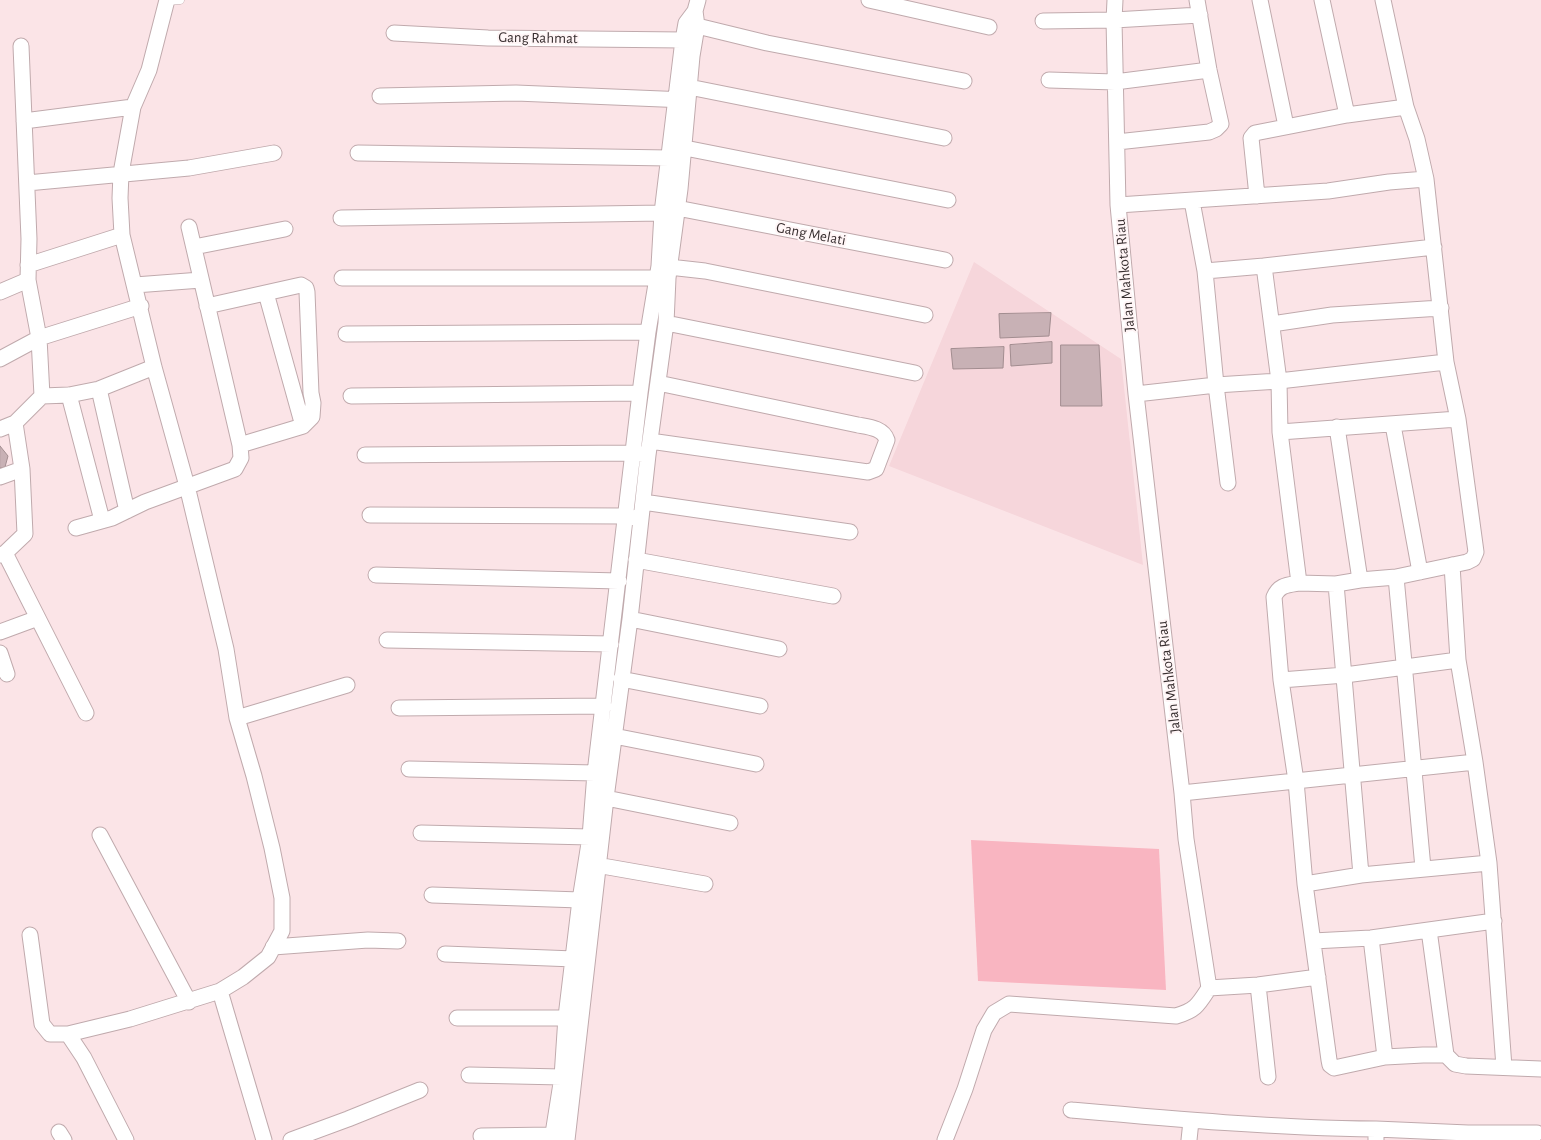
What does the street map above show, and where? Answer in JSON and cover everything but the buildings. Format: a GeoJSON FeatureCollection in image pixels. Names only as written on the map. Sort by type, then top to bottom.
{"type":"FeatureCollection","features":[{"type":"Feature","properties":{"kind":"street"},"geometry":{"type":"LineString","coordinates":[[30,935],[42,1024],[50,1034],[68,1034],[130,1019],[220,991],[243,977],[268,957],[282,931],[282,898],[272,848],[257,785],[237,718],[226,649],[187,486],[154,367],[141,306],[122,235],[121,173],[133,107],[149,70],[171,0]]}},
{"type":"Feature","properties":{"kind":"street"},"geometry":{"type":"LineString","coordinates":[[870,0],[989,26]]}},
{"type":"Feature","properties":{"kind":"street","name":"Jalan Mahkota Riau"},"geometry":{"type":"LineString","coordinates":[[1115,0],[1118,205],[1136,394],[1186,839],[1209,988]]}},
{"type":"Feature","properties":{"kind":"street"},"geometry":{"type":"LineString","coordinates":[[1117,142],[1210,132],[1221,124],[1209,70],[1197,0]]}},
{"type":"Feature","properties":{"kind":"street"},"geometry":{"type":"LineString","coordinates":[[1260,0],[1286,126]]}},
{"type":"Feature","properties":{"kind":"street"},"geometry":{"type":"LineString","coordinates":[[1322,0],[1347,115]]}},
{"type":"Feature","properties":{"kind":"street"},"geometry":{"type":"LineString","coordinates":[[1384,0],[1406,107],[1417,139],[1426,179],[1446,362],[1458,419],[1476,552],[1473,559],[1467,562],[1396,577],[1336,584],[1299,583],[1284,585],[1277,589],[1274,596],[1281,680],[1296,781],[1305,884],[1330,1065],[1334,1068],[1384,1057],[1423,1054],[1446,1055]]}},
{"type":"Feature","properties":{"kind":"street"},"geometry":{"type":"LineString","coordinates":[[567,1140],[574,1018],[574,959],[580,900],[593,865],[590,837],[601,804],[595,773],[626,516],[644,450],[658,382],[666,323],[662,213],[669,158],[685,95],[692,25],[697,5]]}},
{"type":"Feature","properties":{"kind":"street"},"geometry":{"type":"LineString","coordinates":[[1043,21],[1114,20],[1200,15]]}},
{"type":"Feature","properties":{"kind":"street"},"geometry":{"type":"LineString","coordinates":[[481,1136],[552,1137],[574,1018],[601,804],[614,736],[630,619],[643,502],[644,450],[640,393],[648,332],[677,208],[684,148],[683,40],[692,25]]}},
{"type":"Feature","properties":{"kind":"street"},"geometry":{"type":"LineString","coordinates":[[692,25],[964,82]]}},
{"type":"Feature","properties":{"kind":"street","name":"Gang Rahmat"},"geometry":{"type":"LineString","coordinates":[[394,33],[488,38],[683,40]]}},
{"type":"Feature","properties":{"kind":"street"},"geometry":{"type":"LineString","coordinates":[[21,46],[27,183],[28,272],[39,338],[42,396]]}},
{"type":"Feature","properties":{"kind":"street"},"geometry":{"type":"LineString","coordinates":[[1049,80],[1115,82],[1209,70]]}},
{"type":"Feature","properties":{"kind":"street"},"geometry":{"type":"LineString","coordinates":[[380,96],[516,93],[685,95],[944,138]]}},
{"type":"Feature","properties":{"kind":"street"},"geometry":{"type":"LineString","coordinates":[[24,121],[133,107]]}},
{"type":"Feature","properties":{"kind":"street"},"geometry":{"type":"LineString","coordinates":[[1257,196],[1252,138],[1255,133],[1347,115],[1406,107]]}},
{"type":"Feature","properties":{"kind":"street"},"geometry":{"type":"LineString","coordinates":[[684,148],[948,200]]}},
{"type":"Feature","properties":{"kind":"street"},"geometry":{"type":"LineString","coordinates":[[27,183],[189,168],[274,153]]}},
{"type":"Feature","properties":{"kind":"street"},"geometry":{"type":"LineString","coordinates":[[358,153],[669,158]]}},
{"type":"Feature","properties":{"kind":"street"},"geometry":{"type":"LineString","coordinates":[[1118,205],[1328,191],[1389,182],[1426,179]]}},
{"type":"Feature","properties":{"kind":"street"},"geometry":{"type":"LineString","coordinates":[[1192,201],[1205,271],[1228,483]]}},
{"type":"Feature","properties":{"kind":"street","name":"Gang Melati"},"geometry":{"type":"LineString","coordinates":[[677,208],[945,260]]}},
{"type":"Feature","properties":{"kind":"street"},"geometry":{"type":"LineString","coordinates":[[341,218],[662,213]]}},
{"type":"Feature","properties":{"kind":"street"},"geometry":{"type":"LineString","coordinates":[[76,528],[112,518],[145,502],[235,469],[241,458],[240,445],[189,227]]}},
{"type":"Feature","properties":{"kind":"street"},"geometry":{"type":"LineString","coordinates":[[194,247],[285,229]]}},
{"type":"Feature","properties":{"kind":"street"},"geometry":{"type":"LineString","coordinates":[[0,292],[28,272],[122,235]]}},
{"type":"Feature","properties":{"kind":"street"},"geometry":{"type":"LineString","coordinates":[[1205,271],[1434,247]]}},
{"type":"Feature","properties":{"kind":"street"},"geometry":{"type":"LineString","coordinates":[[1264,266],[1279,381],[1280,432],[1299,583]]}},
{"type":"Feature","properties":{"kind":"street"},"geometry":{"type":"LineString","coordinates":[[342,278],[705,271],[925,316]]}},
{"type":"Feature","properties":{"kind":"street"},"geometry":{"type":"LineString","coordinates":[[135,285],[202,280]]}},
{"type":"Feature","properties":{"kind":"street"},"geometry":{"type":"LineString","coordinates":[[207,306],[301,285],[306,288],[307,292],[312,417],[303,426],[240,445]]}},
{"type":"Feature","properties":{"kind":"street"},"geometry":{"type":"LineString","coordinates":[[266,293],[303,426]]}},
{"type":"Feature","properties":{"kind":"street"},"geometry":{"type":"LineString","coordinates":[[0,359],[39,338],[141,306]]}},
{"type":"Feature","properties":{"kind":"street"},"geometry":{"type":"LineString","coordinates":[[1272,324],[1332,315],[1441,308]]}},
{"type":"Feature","properties":{"kind":"street"},"geometry":{"type":"LineString","coordinates":[[666,323],[915,373]]}},
{"type":"Feature","properties":{"kind":"street"},"geometry":{"type":"LineString","coordinates":[[346,334],[648,332]]}},
{"type":"Feature","properties":{"kind":"street"},"geometry":{"type":"LineString","coordinates":[[1136,394],[1216,385],[1279,381],[1446,362]]}},
{"type":"Feature","properties":{"kind":"street"},"geometry":{"type":"LineString","coordinates":[[0,429],[15,423],[42,396],[69,395],[99,389],[154,367]]}},
{"type":"Feature","properties":{"kind":"street"},"geometry":{"type":"LineString","coordinates":[[364,455],[644,450],[868,472],[876,469],[887,440],[886,435],[878,430],[658,382]]}},
{"type":"Feature","properties":{"kind":"street"},"geometry":{"type":"LineString","coordinates":[[99,389],[127,511]]}},
{"type":"Feature","properties":{"kind":"street"},"geometry":{"type":"LineString","coordinates":[[351,396],[640,393]]}},
{"type":"Feature","properties":{"kind":"street"},"geometry":{"type":"LineString","coordinates":[[69,395],[102,520]]}},
{"type":"Feature","properties":{"kind":"street"},"geometry":{"type":"LineString","coordinates":[[1280,432],[1458,419]]}},
{"type":"Feature","properties":{"kind":"street"},"geometry":{"type":"LineString","coordinates":[[15,423],[22,470],[25,534],[3,554],[86,713]]}},
{"type":"Feature","properties":{"kind":"street"},"geometry":{"type":"LineString","coordinates":[[1393,425],[1420,572]]}},
{"type":"Feature","properties":{"kind":"street"},"geometry":{"type":"LineString","coordinates":[[1337,428],[1360,580]]}},
{"type":"Feature","properties":{"kind":"street"},"geometry":{"type":"LineString","coordinates":[[0,477],[22,470]]}},
{"type":"Feature","properties":{"kind":"street"},"geometry":{"type":"LineString","coordinates":[[643,502],[850,532]]}},
{"type":"Feature","properties":{"kind":"street"},"geometry":{"type":"LineString","coordinates":[[370,516],[626,516],[641,519]]}},
{"type":"Feature","properties":{"kind":"street"},"geometry":{"type":"LineString","coordinates":[[636,560],[833,596]]}},
{"type":"Feature","properties":{"kind":"street"},"geometry":{"type":"LineString","coordinates":[[1452,565],[1458,660],[1489,863],[1504,1067]]}},
{"type":"Feature","properties":{"kind":"street"},"geometry":{"type":"LineString","coordinates":[[376,575],[619,581]]}},
{"type":"Feature","properties":{"kind":"street"},"geometry":{"type":"LineString","coordinates":[[1396,577],[1423,868]]}},
{"type":"Feature","properties":{"kind":"street"},"geometry":{"type":"LineString","coordinates":[[1336,584],[1354,775],[1361,875]]}},
{"type":"Feature","properties":{"kind":"street"},"geometry":{"type":"LineString","coordinates":[[0,632],[38,618]]}},
{"type":"Feature","properties":{"kind":"street"},"geometry":{"type":"LineString","coordinates":[[630,619],[779,649]]}},
{"type":"Feature","properties":{"kind":"street"},"geometry":{"type":"LineString","coordinates":[[387,640],[611,644]]}},
{"type":"Feature","properties":{"kind":"street"},"geometry":{"type":"LineString","coordinates":[[0,653],[7,674]]}},
{"type":"Feature","properties":{"kind":"street"},"geometry":{"type":"LineString","coordinates":[[1281,680],[1345,675],[1458,660]]}},
{"type":"Feature","properties":{"kind":"street"},"geometry":{"type":"LineString","coordinates":[[621,679],[760,706]]}},
{"type":"Feature","properties":{"kind":"street"},"geometry":{"type":"LineString","coordinates":[[237,718],[347,685]]}},
{"type":"Feature","properties":{"kind":"street"},"geometry":{"type":"LineString","coordinates":[[399,708],[604,706]]}},
{"type":"Feature","properties":{"kind":"street"},"geometry":{"type":"LineString","coordinates":[[614,736],[756,764]]}},
{"type":"Feature","properties":{"kind":"street"},"geometry":{"type":"LineString","coordinates":[[1182,793],[1475,762]]}},
{"type":"Feature","properties":{"kind":"street"},"geometry":{"type":"LineString","coordinates":[[409,769],[595,773]]}},
{"type":"Feature","properties":{"kind":"street"},"geometry":{"type":"LineString","coordinates":[[601,804],[730,823]]}},
{"type":"Feature","properties":{"kind":"street"},"geometry":{"type":"LineString","coordinates":[[421,832],[590,837]]}},
{"type":"Feature","properties":{"kind":"street"},"geometry":{"type":"LineString","coordinates":[[100,835],[189,1002]]}},
{"type":"Feature","properties":{"kind":"street"},"geometry":{"type":"LineString","coordinates":[[1305,884],[1361,875],[1489,863]]}},
{"type":"Feature","properties":{"kind":"street"},"geometry":{"type":"LineString","coordinates":[[593,865],[705,884]]}},
{"type":"Feature","properties":{"kind":"street"},"geometry":{"type":"LineString","coordinates":[[432,895],[580,900]]}},
{"type":"Feature","properties":{"kind":"street"},"geometry":{"type":"LineString","coordinates":[[1313,940],[1371,938],[1494,921]]}},
{"type":"Feature","properties":{"kind":"street"},"geometry":{"type":"LineString","coordinates":[[1428,930],[1446,1055],[1455,1064],[1466,1066],[1541,1069]]}},
{"type":"Feature","properties":{"kind":"street"},"geometry":{"type":"LineString","coordinates":[[1371,938],[1384,1057]]}},
{"type":"Feature","properties":{"kind":"street"},"geometry":{"type":"LineString","coordinates":[[273,947],[368,940],[398,942]]}},
{"type":"Feature","properties":{"kind":"street"},"geometry":{"type":"LineString","coordinates":[[445,954],[574,959]]}},
{"type":"Feature","properties":{"kind":"street"},"geometry":{"type":"LineString","coordinates":[[945,1140],[965,1089],[984,1030],[994,1012],[1009,1004],[1176,1016],[1191,1011],[1202,1000],[1209,988],[1318,977]]}},
{"type":"Feature","properties":{"kind":"street"},"geometry":{"type":"LineString","coordinates":[[1258,984],[1268,1077]]}},
{"type":"Feature","properties":{"kind":"street"},"geometry":{"type":"LineString","coordinates":[[220,991],[264,1140]]}},
{"type":"Feature","properties":{"kind":"street"},"geometry":{"type":"LineString","coordinates":[[457,1018],[574,1018]]}},
{"type":"Feature","properties":{"kind":"street"},"geometry":{"type":"LineString","coordinates":[[68,1034],[84,1058],[126,1140]]}},
{"type":"Feature","properties":{"kind":"street"},"geometry":{"type":"LineString","coordinates":[[469,1075],[562,1077]]}},
{"type":"Feature","properties":{"kind":"street"},"geometry":{"type":"LineString","coordinates":[[291,1140],[420,1090]]}},
{"type":"Feature","properties":{"kind":"street"},"geometry":{"type":"LineString","coordinates":[[1071,1110],[1191,1121],[1376,1134],[1536,1132]]}},
{"type":"Feature","properties":{"kind":"street"},"geometry":{"type":"LineString","coordinates":[[1189,1140],[1191,1121]]}},
{"type":"Feature","properties":{"kind":"shaded area"},"geometry":{"type":"Polygon","coordinates":[[[974,262],[1121,359],[1143,565],[889,466],[974,262]]]}},
{"type":"Feature","properties":{"kind":"shaded area"},"geometry":{"type":"Polygon","coordinates":[[[971,840],[1159,849],[1166,990],[978,981],[971,840]]]}}]}
